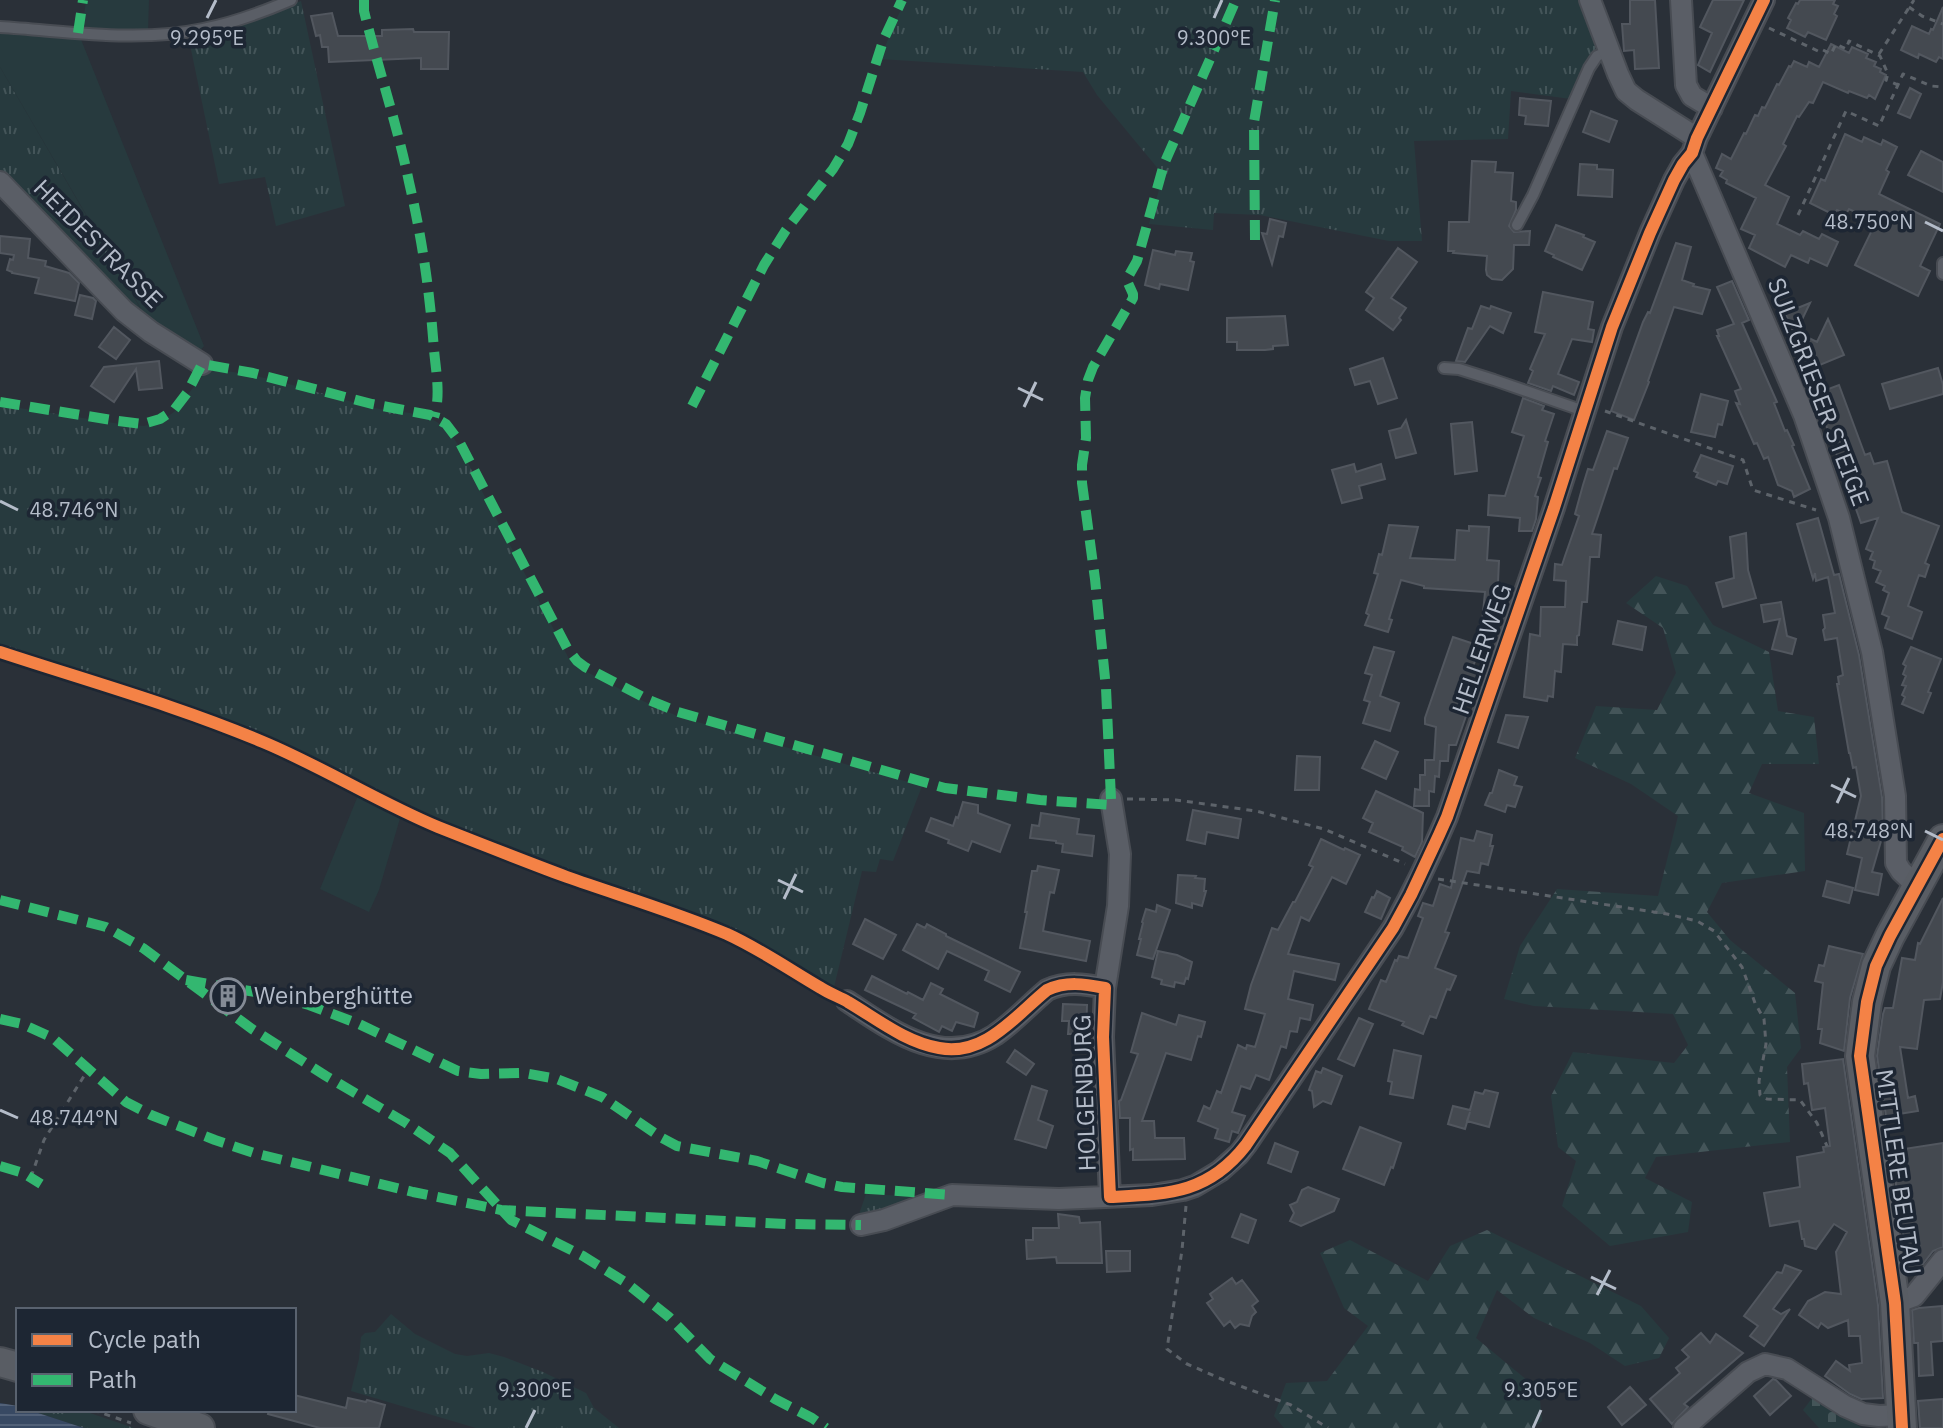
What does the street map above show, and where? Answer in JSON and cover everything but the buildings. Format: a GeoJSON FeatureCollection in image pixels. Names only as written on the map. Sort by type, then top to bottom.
{"type":"FeatureCollection","features":[{"type":"Feature","properties":{"kind":"main road","name":"MITTLERE BEUTAU"},"geometry":{"type":"LineString","coordinates":[[1901,1422],[1895,1303],[1860,1056],[1876,966],[1943,839]]}},
{"type":"Feature","properties":{"kind":"main road"},"geometry":{"type":"LineString","coordinates":[[140,1417],[200,1428]]}},
{"type":"Feature","properties":{"kind":"street"},"geometry":{"type":"LineString","coordinates":[[1590,0],[1620,79],[1630,95],[1695,146]]}},
{"type":"Feature","properties":{"kind":"street"},"geometry":{"type":"LineString","coordinates":[[1681,0],[1686,85],[1692,96],[1712,108]]}},
{"type":"Feature","properties":{"kind":"street","name":"HELLERWEG"},"geometry":{"type":"LineString","coordinates":[[861,1225],[884,1220],[952,1195],[1027,1199],[1152,1195],[1183,1190],[1220,1171],[1246,1145],[1371,962],[1399,918],[1422,873],[1447,817],[1554,508],[1612,327],[1650,233],[1764,0]]}},
{"type":"Feature","properties":{"kind":"street","name":"SULZGRIESER STEIGE"},"geometry":{"type":"LineString","coordinates":[[1695,146],[1804,415],[1839,518],[1872,652],[1895,796],[1896,863],[1918,887]]}},
{"type":"Feature","properties":{"kind":"street","name":"HEIDESTRASSE"},"geometry":{"type":"LineString","coordinates":[[1,187],[124,311],[202,364]]}},
{"type":"Feature","properties":{"kind":"street","name":"HOLGENBURG"},"geometry":{"type":"LineString","coordinates":[[1110,1197],[1103,1037],[1105,988],[1117,916],[1120,870],[1111,799]]}},
{"type":"Feature","properties":{"kind":"street"},"geometry":{"type":"LineString","coordinates":[[847,1001],[891,1029],[950,1050],[993,1036],[1047,990],[1074,983],[1105,988]]}},
{"type":"Feature","properties":{"kind":"street"},"geometry":{"type":"LineString","coordinates":[[1895,1303],[1914,1296],[1943,1260]]}},
{"type":"Feature","properties":{"kind":"street"},"geometry":{"type":"LineString","coordinates":[[1684,1428],[1748,1372],[1765,1364],[1787,1369],[1863,1414],[1901,1422]]}},
{"type":"Feature","properties":{"kind":"lane"},"geometry":{"type":"LineString","coordinates":[[0,27],[112,35],[180,33],[227,23],[291,0]]}},
{"type":"Feature","properties":{"kind":"lane"},"geometry":{"type":"LineString","coordinates":[[1517,225],[1592,63],[1597,56],[1609,51]]}},
{"type":"Feature","properties":{"kind":"lane"},"geometry":{"type":"LineString","coordinates":[[1943,263],[1943,274]]}},
{"type":"Feature","properties":{"kind":"lane"},"geometry":{"type":"LineString","coordinates":[[1444,368],[1459,369],[1586,408]]}},
{"type":"Feature","properties":{"kind":"path"},"geometry":{"type":"LineString","coordinates":[[1878,55],[1914,0]]}},
{"type":"Feature","properties":{"kind":"path"},"geometry":{"type":"LineString","coordinates":[[1909,7],[1943,24]]}},
{"type":"Feature","properties":{"kind":"path"},"geometry":{"type":"LineString","coordinates":[[1755,21],[1820,52],[1823,50],[1831,54],[1836,44],[1846,49],[1849,41],[1878,55],[1888,74],[1886,80],[1898,85]]}},
{"type":"Feature","properties":{"kind":"path"},"geometry":{"type":"LineString","coordinates":[[1798,215],[1846,111],[1879,126],[1903,74],[1931,86],[1943,87]]}},
{"type":"Feature","properties":{"kind":"path"},"geometry":{"type":"LineString","coordinates":[[1586,408],[1743,460],[1753,490],[1839,518]]}},
{"type":"Feature","properties":{"kind":"path"},"geometry":{"type":"LineString","coordinates":[[1111,799],[1176,800],[1256,811],[1324,829],[1438,879],[1697,921],[1714,931],[1742,967],[1764,1019],[1766,1044],[1759,1081],[1760,1095],[1767,1099],[1801,1101],[1817,1123],[1827,1146]]}},
{"type":"Feature","properties":{"kind":"path"},"geometry":{"type":"LineString","coordinates":[[31,1177],[44,1140],[89,1068]]}},
{"type":"Feature","properties":{"kind":"path"},"geometry":{"type":"LineString","coordinates":[[1183,1190],[1186,1208],[1182,1250],[1167,1349],[1187,1364],[1291,1405],[1328,1428]]}},
{"type":"Feature","properties":{"kind":"path"},"geometry":{"type":"LineString","coordinates":[[106,1412],[140,1417]]}},
{"type":"Feature","properties":{"kind":"green space"},"geometry":{"type":"Polygon","coordinates":[[[86,0],[149,0],[148,31],[88,29],[83,24],[86,0]]]}},
{"type":"Feature","properties":{"kind":"green space"},"geometry":{"type":"Polygon","coordinates":[[[906,0],[1584,0],[1597,47],[1571,99],[1511,91],[1508,139],[1414,141],[1422,241],[1389,241],[1260,215],[1214,213],[1213,230],[1149,224],[1164,173],[1097,95],[1083,72],[880,59],[906,0]]]}},
{"type":"Feature","properties":{"kind":"green space"},"geometry":{"type":"Polygon","coordinates":[[[301,1],[345,206],[276,226],[265,177],[219,184],[188,35],[261,16],[301,1]]]}},
{"type":"Feature","properties":{"kind":"green space"},"geometry":{"type":"Polygon","coordinates":[[[0,32],[80,37],[204,346],[198,353],[157,329],[144,314],[0,67],[0,32]]]}},
{"type":"Feature","properties":{"kind":"green space"},"geometry":{"type":"Polygon","coordinates":[[[0,67],[144,315],[142,317],[0,170],[0,67]]]}},
{"type":"Feature","properties":{"kind":"green space"},"geometry":{"type":"Polygon","coordinates":[[[216,370],[274,380],[370,407],[419,415],[445,428],[467,461],[569,659],[581,669],[680,717],[922,786],[893,861],[880,859],[876,872],[862,871],[834,987],[815,982],[778,957],[725,930],[433,820],[247,731],[142,693],[0,648],[0,405],[144,426],[160,422],[174,412],[205,373],[216,370]]]}},
{"type":"Feature","properties":{"kind":"green space"},"geometry":{"type":"Polygon","coordinates":[[[1656,576],[1687,586],[1713,625],[1769,652],[1778,711],[1814,717],[1819,764],[1762,764],[1749,793],[1804,813],[1805,871],[1722,883],[1707,912],[1730,940],[1795,993],[1801,1048],[1787,1067],[1790,1142],[1656,1157],[1645,1178],[1692,1202],[1688,1232],[1610,1246],[1562,1206],[1576,1161],[1558,1147],[1551,1096],[1573,1052],[1674,1063],[1688,1045],[1673,1014],[1534,1006],[1504,999],[1520,946],[1557,889],[1658,896],[1678,816],[1631,784],[1575,758],[1596,706],[1657,710],[1676,673],[1663,628],[1626,603],[1656,576]]]}},
{"type":"Feature","properties":{"kind":"green space"},"geometry":{"type":"Polygon","coordinates":[[[359,793],[401,815],[379,890],[369,912],[320,889],[359,793]]]}},
{"type":"Feature","properties":{"kind":"green space"},"geometry":{"type":"Polygon","coordinates":[[[866,1194],[923,1197],[857,1220],[866,1194]]]}},
{"type":"Feature","properties":{"kind":"green space"},"geometry":{"type":"Polygon","coordinates":[[[1487,1230],[1641,1306],[1669,1338],[1659,1358],[1625,1366],[1590,1343],[1534,1318],[1497,1290],[1476,1338],[1539,1390],[1542,1421],[1533,1428],[1284,1428],[1274,1416],[1286,1383],[1327,1381],[1368,1326],[1344,1308],[1320,1253],[1350,1240],[1428,1281],[1450,1246],[1487,1230]]]}},
{"type":"Feature","properties":{"kind":"green space"},"geometry":{"type":"Polygon","coordinates":[[[391,1314],[415,1334],[455,1354],[489,1353],[504,1357],[586,1393],[594,1408],[619,1428],[476,1428],[351,1391],[361,1337],[365,1333],[375,1332],[391,1314]]]}},
{"type":"Feature","properties":{"kind":"green space"},"geometry":{"type":"Polygon","coordinates":[[[1813,1397],[1862,1428],[1819,1428],[1803,1410],[1813,1397]]]}},
{"type":"Feature","properties":{"kind":"green space"},"geometry":{"type":"Polygon","coordinates":[[[35,1412],[87,1412],[134,1428],[84,1428],[35,1412]]]}},
{"type":"Feature","properties":{"kind":"water"},"geometry":{"type":"Polygon","coordinates":[[[0,1403],[16,1406],[16,1412],[35,1412],[84,1428],[0,1428],[0,1403]]]}},
{"type":"Feature","properties":{"kind":"marked path"},"geometry":{"type":"LineString","coordinates":[[78,33],[83,0]]}},
{"type":"Feature","properties":{"kind":"marked path"},"geometry":{"type":"LineString","coordinates":[[364,0],[364,11],[404,160],[422,245],[437,384],[434,417]]}},
{"type":"Feature","properties":{"kind":"marked path"},"geometry":{"type":"LineString","coordinates":[[692,406],[764,265],[848,144],[883,41],[902,0]]}},
{"type":"Feature","properties":{"kind":"marked path"},"geometry":{"type":"LineString","coordinates":[[1111,799],[1106,688],[1082,483],[1086,438],[1085,398],[1093,367],[1133,298],[1128,277],[1137,261],[1164,164],[1236,0]]}},
{"type":"Feature","properties":{"kind":"marked path"},"geometry":{"type":"LineString","coordinates":[[1255,240],[1254,122],[1275,0]]}},
{"type":"Feature","properties":{"kind":"marked path"},"geometry":{"type":"LineString","coordinates":[[0,402],[143,424],[160,419],[174,410],[202,364],[430,415],[446,424],[459,441],[567,648],[585,667],[678,712],[945,788],[1112,805]]}},
{"type":"Feature","properties":{"kind":"marked path"},"geometry":{"type":"LineString","coordinates":[[0,900],[106,927],[143,948],[252,1029],[450,1153],[511,1220],[583,1256],[625,1282],[669,1317],[710,1359],[826,1428]]}},
{"type":"Feature","properties":{"kind":"marked path"},"geometry":{"type":"LineString","coordinates":[[186,980],[278,996],[309,1005],[359,1024],[458,1071],[524,1073],[557,1079],[602,1097],[677,1146],[757,1161],[842,1187],[952,1195]]}},
{"type":"Feature","properties":{"kind":"marked path"},"geometry":{"type":"LineString","coordinates":[[0,1019],[22,1024],[53,1038],[126,1102],[151,1115],[254,1153],[413,1192],[501,1210],[861,1225]]}},
{"type":"Feature","properties":{"kind":"marked path"},"geometry":{"type":"LineString","coordinates":[[0,1166],[23,1173],[41,1184]]}},
{"type":"Feature","properties":{"kind":"cycle path"},"geometry":{"type":"LineString","coordinates":[[0,652],[231,729],[438,827],[727,934],[892,1029],[927,1045],[956,1049],[985,1040],[1054,987],[1076,984],[1105,988],[1103,1037],[1110,1197],[1186,1188],[1217,1173],[1246,1145],[1393,928],[1411,895],[1447,817],[1554,508],[1612,327],[1674,180],[1692,153],[1764,0]]}},
{"type":"Feature","properties":{"kind":"cycle path"},"geometry":{"type":"LineString","coordinates":[[1902,1428],[1895,1303],[1860,1056],[1867,1002],[1876,966],[1943,839]]}},
{"type":"Feature","properties":{"kind":"place","name":"Weinberghütte"},"geometry":{"type":"Point","coordinates":[228,996]}}]}
